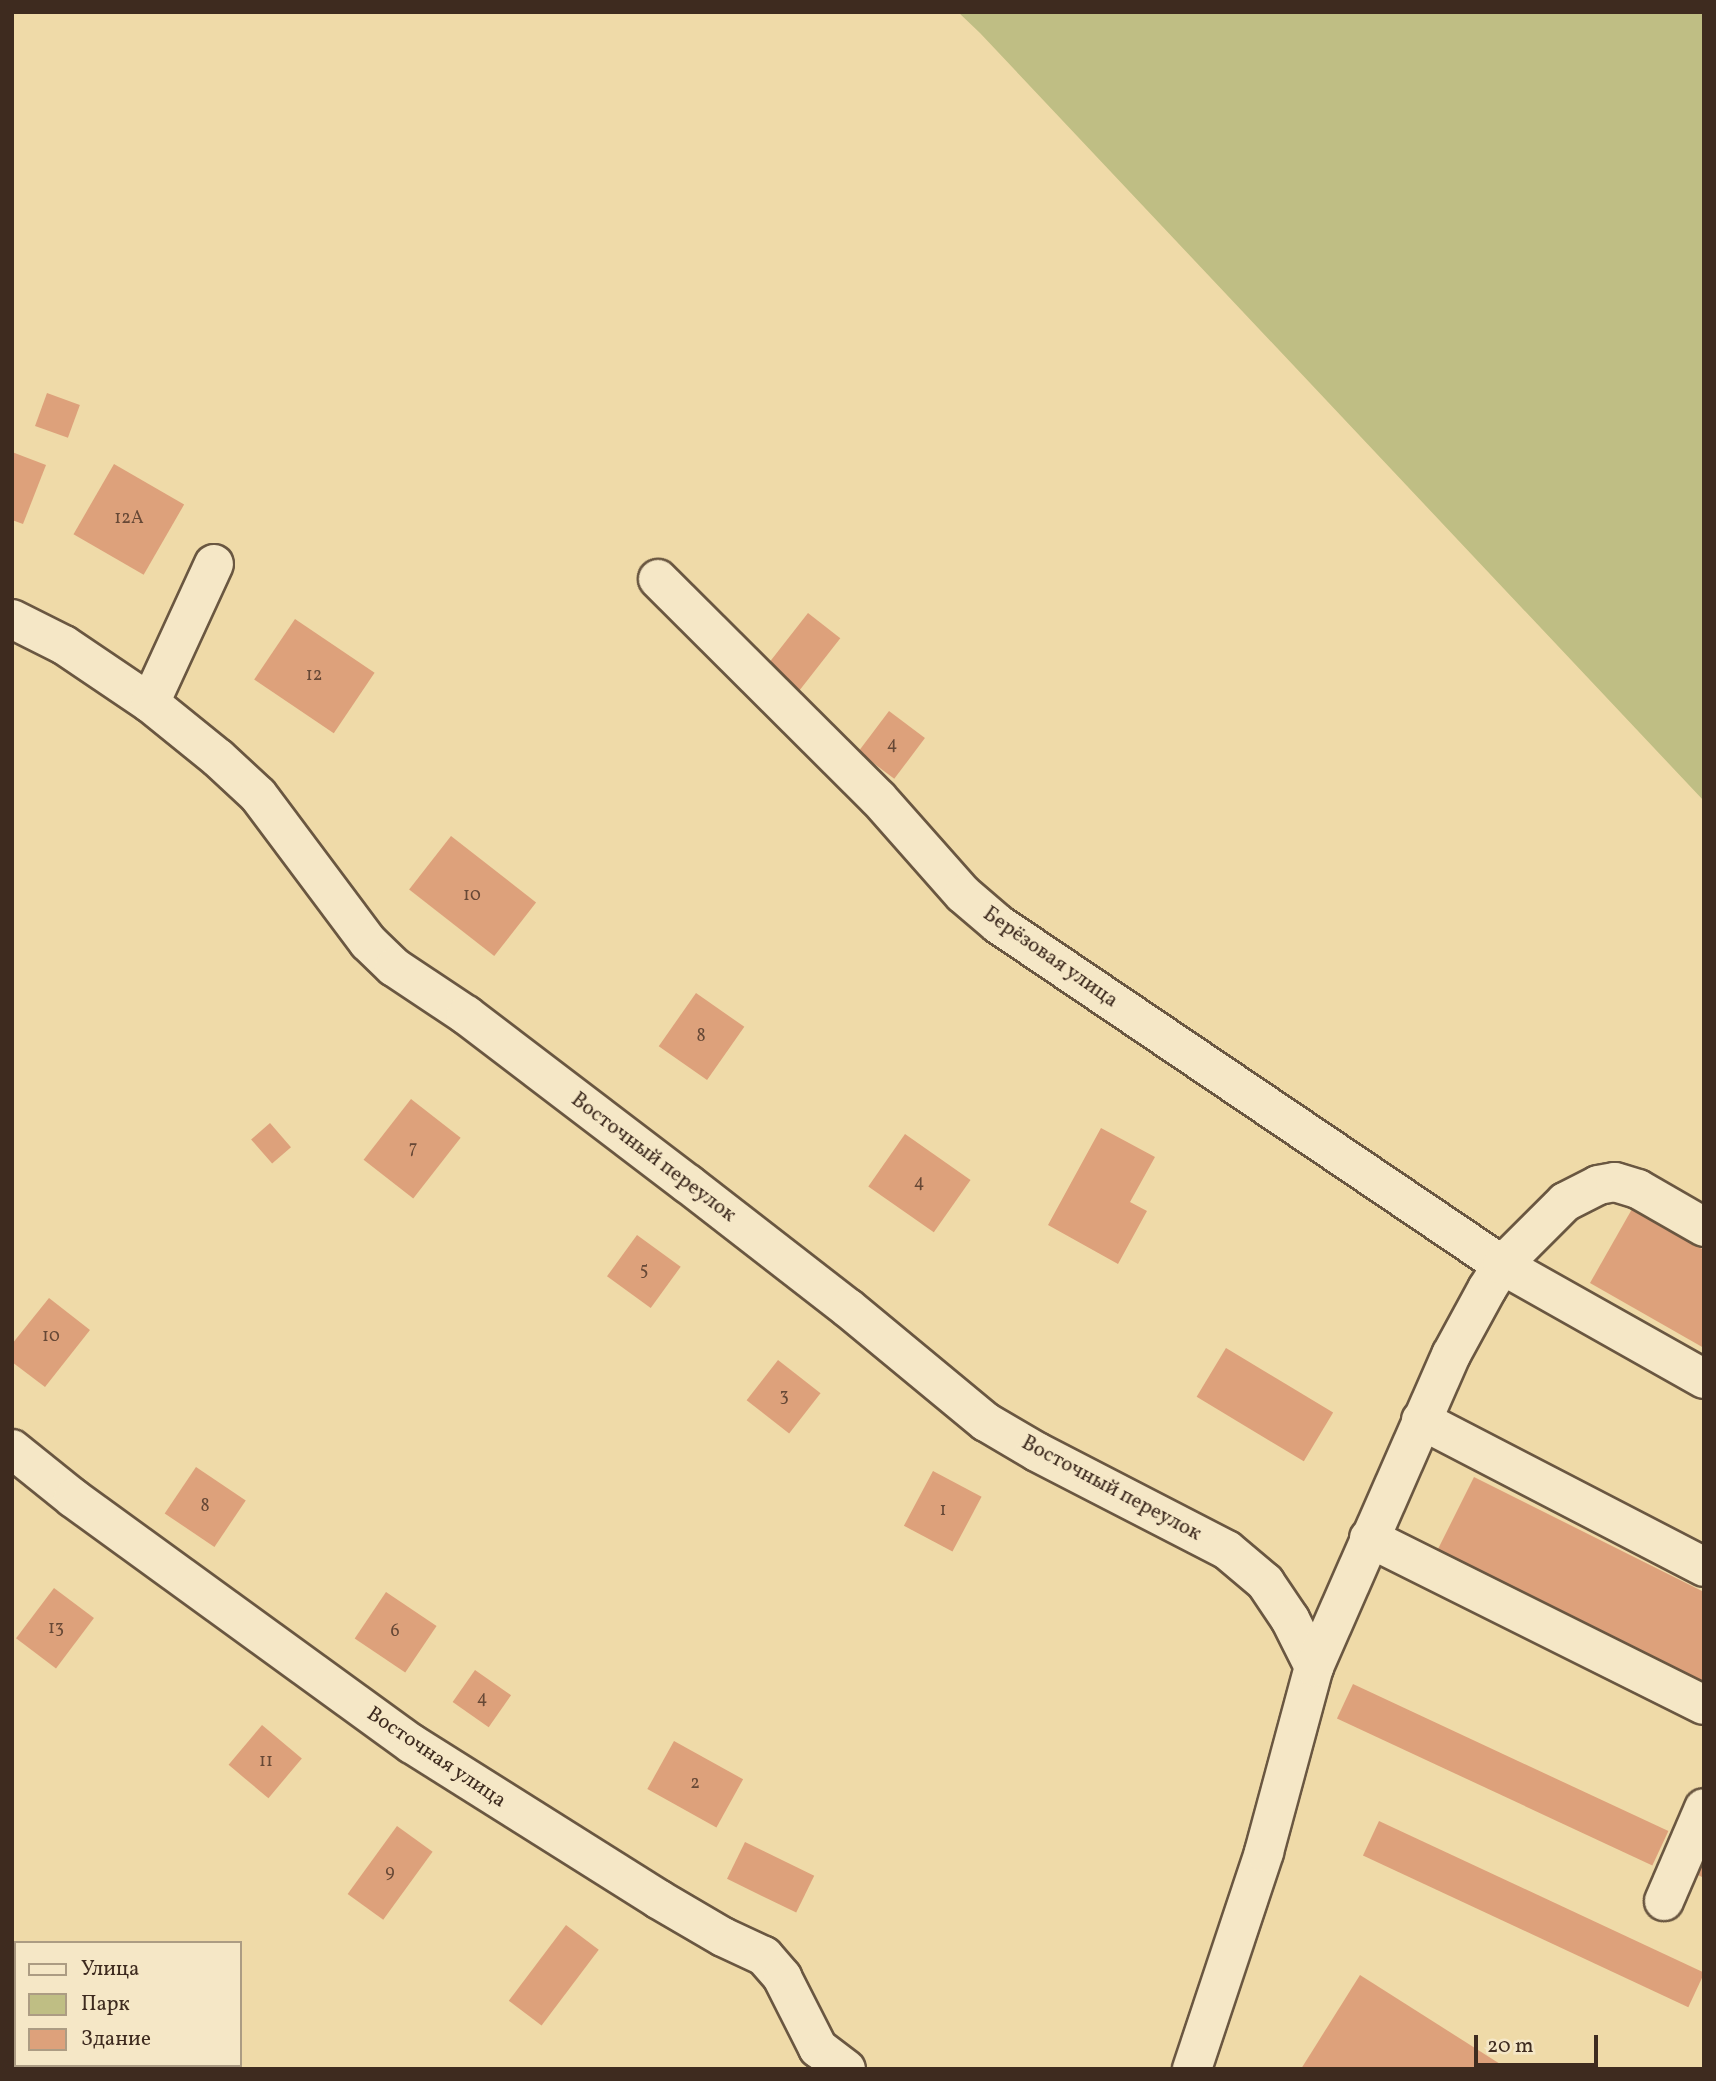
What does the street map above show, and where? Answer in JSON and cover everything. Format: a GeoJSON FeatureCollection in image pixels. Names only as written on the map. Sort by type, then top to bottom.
{"type":"FeatureCollection","features":[{"type":"Feature","properties":{"kind":"street"},"geometry":{"type":"LineString","coordinates":[[150,703],[215,564]]}},
{"type":"Feature","properties":{"kind":"street","name":"Берёзовая улица"},"geometry":{"type":"LineString","coordinates":[[657,579],[878,798],[963,894],[998,924],[1502,1265],[1704,1379]]}},
{"type":"Feature","properties":{"kind":"street","name":"Восточный переулок"},"geometry":{"type":"LineString","coordinates":[[12,619],[64,645],[150,703],[219,758],[258,795],[368,942],[394,967],[466,1015],[677,1175],[848,1308],[986,1422],[1037,1452],[1227,1550],[1265,1582],[1290,1619],[1314,1667]]}},
{"type":"Feature","properties":{"kind":"street"},"geometry":{"type":"LineString","coordinates":[[1192,2069],[1264,1852],[1314,1667],[1368,1538],[1451,1355],[1502,1265],[1565,1202],[1598,1185],[1615,1182],[1638,1189],[1704,1227]]}},
{"type":"Feature","properties":{"kind":"street"},"geometry":{"type":"LineString","coordinates":[[1421,1420],[1704,1567]]}},
{"type":"Feature","properties":{"kind":"street","name":"Восточная улица"},"geometry":{"type":"LineString","coordinates":[[12,1449],[73,1498],[412,1744],[669,1905],[764,1956],[782,1977],[818,2048],[846,2069]]}},
{"type":"Feature","properties":{"kind":"street"},"geometry":{"type":"LineString","coordinates":[[1368,1538],[1704,1705]]}},
{"type":"Feature","properties":{"kind":"street"},"geometry":{"type":"LineString","coordinates":[[1664,1901],[1704,1808]]}},
{"type":"Feature","properties":{"kind":"green space"},"geometry":{"type":"Polygon","coordinates":[[[958,12],[1704,12],[1704,801],[980,33],[958,12]]]}},
{"type":"Feature","properties":{"kind":"building"},"geometry":{"type":"Polygon","coordinates":[[[47,393],[80,405],[68,438],[35,426],[47,393]]]}},
{"type":"Feature","properties":{"kind":"building"},"geometry":{"type":"Polygon","coordinates":[[[12,452],[46,465],[23,524],[12,520],[12,452]]]}},
{"type":"Feature","properties":{"kind":"building"},"geometry":{"type":"Polygon","coordinates":[[[114,464],[184,504],[144,575],[74,534],[114,464]]]}},
{"type":"Feature","properties":{"kind":"building"},"geometry":{"type":"Polygon","coordinates":[[[808,613],[840,638],[798,692],[766,667],[808,613]]]}},
{"type":"Feature","properties":{"kind":"building"},"geometry":{"type":"Polygon","coordinates":[[[295,619],[375,673],[334,733],[254,680],[295,619]]]}},
{"type":"Feature","properties":{"kind":"building"},"geometry":{"type":"Polygon","coordinates":[[[889,711],[925,738],[894,779],[858,752],[889,711]]]}},
{"type":"Feature","properties":{"kind":"building"},"geometry":{"type":"Polygon","coordinates":[[[451,836],[536,902],[494,956],[409,890],[451,836]]]}},
{"type":"Feature","properties":{"kind":"building"},"geometry":{"type":"Polygon","coordinates":[[[696,993],[744,1027],[707,1080],[659,1046],[696,993]]]}},
{"type":"Feature","properties":{"kind":"building"},"geometry":{"type":"Polygon","coordinates":[[[411,1099],[461,1138],[413,1198],[364,1160],[411,1099]]]}},
{"type":"Feature","properties":{"kind":"building"},"geometry":{"type":"Polygon","coordinates":[[[270,1123],[291,1147],[272,1164],[251,1139],[270,1123]]]}},
{"type":"Feature","properties":{"kind":"building"},"geometry":{"type":"Polygon","coordinates":[[[1101,1128],[1155,1157],[1130,1202],[1147,1211],[1118,1264],[1048,1225],[1101,1128]]]}},
{"type":"Feature","properties":{"kind":"building"},"geometry":{"type":"Polygon","coordinates":[[[905,1134],[971,1180],[934,1232],[868,1186],[905,1134]]]}},
{"type":"Feature","properties":{"kind":"building"},"geometry":{"type":"Polygon","coordinates":[[[1632,1209],[1704,1250],[1704,1348],[1590,1283],[1632,1209]]]}},
{"type":"Feature","properties":{"kind":"building"},"geometry":{"type":"Polygon","coordinates":[[[637,1235],[681,1267],[651,1308],[607,1276],[637,1235]]]}},
{"type":"Feature","properties":{"kind":"building"},"geometry":{"type":"Polygon","coordinates":[[[49,1298],[90,1330],[45,1387],[12,1362],[12,1344],[49,1298]]]}},
{"type":"Feature","properties":{"kind":"building"},"geometry":{"type":"Polygon","coordinates":[[[1226,1348],[1333,1412],[1304,1461],[1197,1397],[1226,1348]]]}},
{"type":"Feature","properties":{"kind":"building"},"geometry":{"type":"Polygon","coordinates":[[[778,1360],[821,1393],[789,1433],[747,1400],[778,1360]]]}},
{"type":"Feature","properties":{"kind":"building"},"geometry":{"type":"Polygon","coordinates":[[[196,1467],[246,1501],[214,1547],[165,1513],[196,1467]]]}},
{"type":"Feature","properties":{"kind":"building"},"geometry":{"type":"Polygon","coordinates":[[[933,1471],[982,1497],[952,1552],[904,1526],[933,1471]]]}},
{"type":"Feature","properties":{"kind":"building"},"geometry":{"type":"Polygon","coordinates":[[[1474,1477],[1704,1592],[1704,1684],[1437,1551],[1474,1477]]]}},
{"type":"Feature","properties":{"kind":"building"},"geometry":{"type":"Polygon","coordinates":[[[54,1588],[94,1618],[56,1668],[16,1638],[54,1588]]]}},
{"type":"Feature","properties":{"kind":"building"},"geometry":{"type":"Polygon","coordinates":[[[386,1592],[437,1626],[405,1673],[355,1638],[386,1592]]]}},
{"type":"Feature","properties":{"kind":"building"},"geometry":{"type":"Polygon","coordinates":[[[475,1670],[511,1695],[489,1727],[453,1702],[475,1670]]]}},
{"type":"Feature","properties":{"kind":"building"},"geometry":{"type":"Polygon","coordinates":[[[1353,1684],[1668,1831],[1652,1866],[1337,1718],[1353,1684]]]}},
{"type":"Feature","properties":{"kind":"building"},"geometry":{"type":"Polygon","coordinates":[[[262,1725],[302,1758],[268,1798],[229,1765],[262,1725]]]}},
{"type":"Feature","properties":{"kind":"building"},"geometry":{"type":"Polygon","coordinates":[[[674,1741],[743,1779],[716,1827],[647,1789],[674,1741]]]}},
{"type":"Feature","properties":{"kind":"building"},"geometry":{"type":"Polygon","coordinates":[[[1379,1821],[1704,1973],[1688,2007],[1363,1855],[1379,1821]]]}},
{"type":"Feature","properties":{"kind":"building"},"geometry":{"type":"Polygon","coordinates":[[[397,1826],[433,1852],[383,1920],[348,1894],[397,1826]]]}},
{"type":"Feature","properties":{"kind":"building"},"geometry":{"type":"Polygon","coordinates":[[[745,1842],[814,1876],[796,1913],[727,1879],[745,1842]]]}},
{"type":"Feature","properties":{"kind":"building"},"geometry":{"type":"Polygon","coordinates":[[[1704,1857],[1704,1878],[1696,1874],[1704,1857]]]}},
{"type":"Feature","properties":{"kind":"building"},"geometry":{"type":"Polygon","coordinates":[[[566,1925],[599,1950],[542,2026],[509,2001],[566,1925]]]}},
{"type":"Feature","properties":{"kind":"building"},"geometry":{"type":"Polygon","coordinates":[[[1360,1975],[1508,2069],[1301,2069],[1360,1975]]]}}]}
